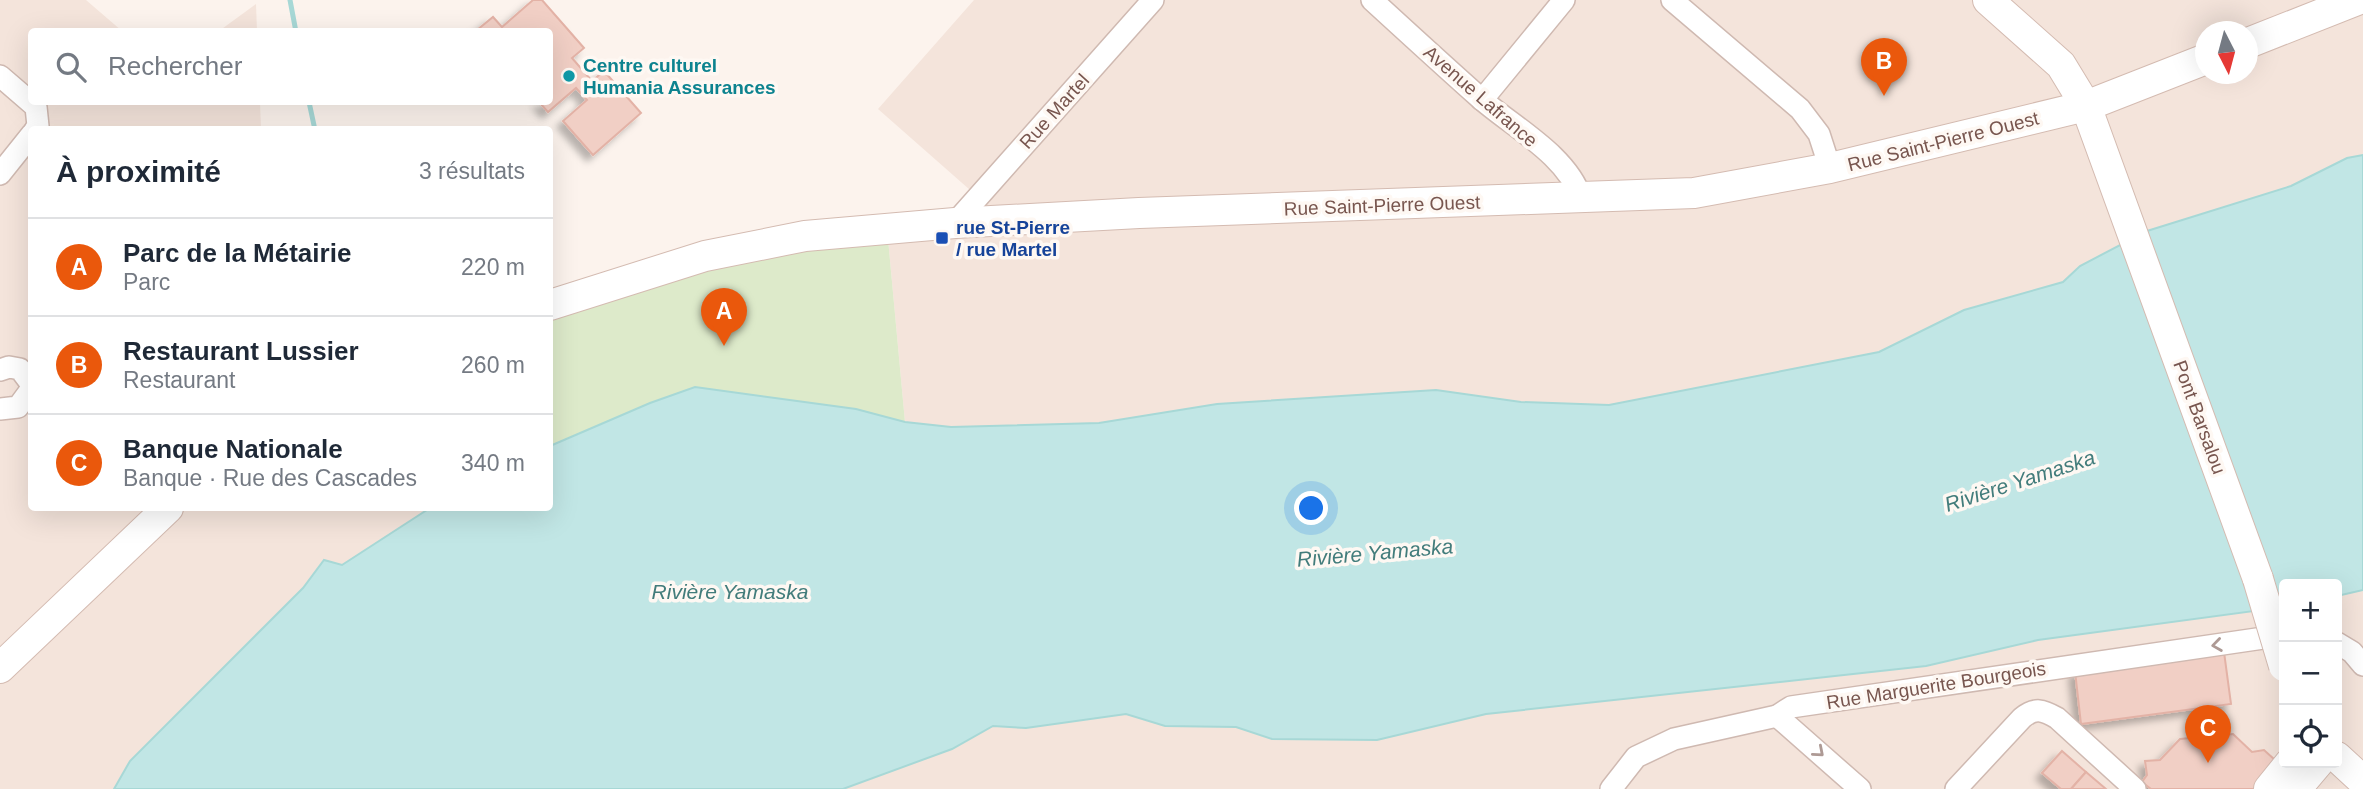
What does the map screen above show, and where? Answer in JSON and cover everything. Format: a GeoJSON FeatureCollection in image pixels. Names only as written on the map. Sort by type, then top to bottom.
{"type":"FeatureCollection","features":[{"type":"Feature","properties":{"kind":"street","name":"Rue Martel"},"geometry":{"type":"LineString","coordinates":[[955,222],[1153,0]]}},
{"type":"Feature","properties":{"kind":"street","name":"Avenue Lafrance"},"geometry":{"type":"LineString","coordinates":[[1373,0],[1482,100],[1538,145],[1575,180],[1581,198]]}},
{"type":"Feature","properties":{"kind":"street"},"geometry":{"type":"LineString","coordinates":[[1482,100],[1564,0]]}},
{"type":"Feature","properties":{"kind":"street"},"geometry":{"type":"LineString","coordinates":[[1672,0],[1800,109],[1819,134],[1830,168]]}},
{"type":"Feature","properties":{"kind":"street","name":"Pont Barsalou"},"geometry":{"type":"LineString","coordinates":[[1988,0],[2061,65],[2086,106],[2258,579],[2279,649]]}},
{"type":"Feature","properties":{"kind":"street"},"geometry":{"type":"LineString","coordinates":[[2258,39],[2357,0]]}},
{"type":"Feature","properties":{"kind":"street","name":"Rue Saint-Pierre Ouest"},"geometry":{"type":"LineString","coordinates":[[553,304],[705,256],[792,238],[955,222],[1694,193],[1830,168],[2086,106],[2195,63]]}},
{"type":"Feature","properties":{"kind":"street"},"geometry":{"type":"LineString","coordinates":[[0,76],[28,100]]}},
{"type":"Feature","properties":{"kind":"street"},"geometry":{"type":"LineString","coordinates":[[34,105],[38,126]]}},
{"type":"Feature","properties":{"kind":"street"},"geometry":{"type":"LineString","coordinates":[[0,174],[28,139]]}},
{"type":"Feature","properties":{"kind":"street"},"geometry":{"type":"LineString","coordinates":[[0,370],[9,367],[20,369],[28,381]]}},
{"type":"Feature","properties":{"kind":"street"},"geometry":{"type":"LineString","coordinates":[[0,409],[18,407],[28,393]]}},
{"type":"Feature","properties":{"kind":"street"},"geometry":{"type":"LineString","coordinates":[[0,668],[165,511]]}},
{"type":"Feature","properties":{"kind":"street","name":"Rue Marguerite Bourgeois"},"geometry":{"type":"LineString","coordinates":[[1611,789],[1636,757],[1674,739],[1777,716],[1791,707],[2279,636]]}},
{"type":"Feature","properties":{"kind":"street"},"geometry":{"type":"LineString","coordinates":[[2342,646],[2352,652],[2363,665]]}},
{"type":"Feature","properties":{"kind":"street"},"geometry":{"type":"LineString","coordinates":[[1956,789],[2022,718],[2030,711],[2042,710],[2057,718],[2135,789]]}},
{"type":"Feature","properties":{"kind":"street"},"geometry":{"type":"LineString","coordinates":[[1777,716],[1860,789]]}},
{"type":"Feature","properties":{"kind":"street"},"geometry":{"type":"LineString","coordinates":[[2342,744],[2363,758]]}},
{"type":"Feature","properties":{"kind":"street"},"geometry":{"type":"LineString","coordinates":[[2342,762],[2363,781]]}},
{"type":"Feature","properties":{"kind":"street"},"geometry":{"type":"LineString","coordinates":[[2269,789],[2286,768]]}},
{"type":"Feature","properties":{"kind":"street"},"geometry":{"type":"LineString","coordinates":[[2296,789],[2314,768]]}},
{"type":"Feature","properties":{"kind":"shaded area"},"geometry":{"type":"Polygon","coordinates":[[[0,0],[86,0],[119,28],[28,28],[28,105],[260,105],[261,126],[28,126],[28,511],[425,511],[342,565],[323,560],[303,588],[130,761],[114,789],[0,789],[0,0]]]}},
{"type":"Feature","properties":{"kind":"shaded area"},"geometry":{"type":"Polygon","coordinates":[[[974,0],[2363,0],[2363,155],[2347,158],[2291,186],[2080,266],[2063,282],[1964,310],[1879,352],[1609,405],[1521,402],[1436,390],[1217,404],[1099,423],[951,427],[905,422],[887,228],[955,222],[978,197],[878,109],[974,0]]]}},
{"type":"Feature","properties":{"kind":"shaded area"},"geometry":{"type":"Polygon","coordinates":[[[256,4],[257,28],[223,28],[256,4]]]}},
{"type":"Feature","properties":{"kind":"shaded area"},"geometry":{"type":"Polygon","coordinates":[[[2363,590],[2363,789],[843,789],[952,749],[993,726],[1026,728],[1126,714],[1165,726],[1236,727],[1272,739],[1377,740],[1486,714],[1926,666],[2038,640],[2279,608],[2279,768],[2342,768],[2342,595],[2363,590]]]}},
{"type":"Feature","properties":{"kind":"green space"},"geometry":{"type":"Polygon","coordinates":[[[887,228],[905,422],[856,409],[695,387],[553,448],[553,304],[887,228]]]}},
{"type":"Feature","properties":{"kind":"water","name":"Rivière Yamaska"},"geometry":{"type":"Polygon","coordinates":[[[2363,155],[2363,590],[2342,595],[2342,579],[2279,579],[2279,608],[2038,640],[1926,666],[1486,714],[1377,740],[1272,739],[1236,727],[1165,726],[1126,714],[1026,728],[993,726],[952,749],[843,789],[114,789],[130,761],[303,588],[324,560],[342,565],[425,511],[553,511],[553,445],[650,403],[695,387],[856,409],[905,422],[951,427],[1099,423],[1217,404],[1436,390],[1521,402],[1609,405],[1879,352],[1964,310],[2063,282],[2080,266],[2147,231],[2291,186],[2347,158],[2363,155]]]}},
{"type":"Feature","properties":{"kind":"building","name":"Centre culturel Humania Assurances"},"geometry":{"type":"Polygon","coordinates":[[[533,0],[542,0],[584,48],[572,58],[592,81],[604,71],[641,113],[593,155],[563,121],[587,100],[576,88],[548,112],[542,105],[553,105],[553,28],[479,28],[493,17],[502,27],[533,0]]]}},
{"type":"Feature","properties":{"kind":"building"},"geometry":{"type":"Polygon","coordinates":[[[2224,652],[2231,704],[2081,724],[2075,671],[2224,652]]]}},
{"type":"Feature","properties":{"kind":"building"},"geometry":{"type":"Polygon","coordinates":[[[2233,734],[2252,752],[2264,750],[2275,760],[2258,789],[2151,789],[2142,782],[2147,775],[2145,761],[2160,760],[2180,739],[2233,734]]]}},
{"type":"Feature","properties":{"kind":"building"},"geometry":{"type":"Polygon","coordinates":[[[2062,751],[2086,772],[2071,789],[2061,789],[2042,773],[2062,751]]]}},
{"type":"Feature","properties":{"kind":"building"},"geometry":{"type":"Polygon","coordinates":[[[2086,772],[2106,789],[2071,789],[2086,772]]]}},
{"type":"Feature","properties":{"kind":"waterway"},"geometry":{"type":"LineString","coordinates":[[290,0],[295,28]]}},
{"type":"Feature","properties":{"kind":"waterway"},"geometry":{"type":"LineString","coordinates":[[310,105],[314,126]]}},
{"type":"Feature","properties":{"kind":"place","name":"Centre culturel Humania Assurances"},"geometry":{"type":"Point","coordinates":[569,76]}},
{"type":"Feature","properties":{"kind":"place","name":"Restaurant Lussier"},"geometry":{"type":"Point","coordinates":[1884,96]}},
{"type":"Feature","properties":{"kind":"place","name":"rue St-Pierre / rue Martel"},"geometry":{"type":"Point","coordinates":[942,238]}},
{"type":"Feature","properties":{"kind":"place","name":"Parc de la Métairie"},"geometry":{"type":"Point","coordinates":[724,346]}},
{"type":"Feature","properties":{"kind":"place","name":"Banque Nationale"},"geometry":{"type":"Point","coordinates":[2208,763]}}]}
